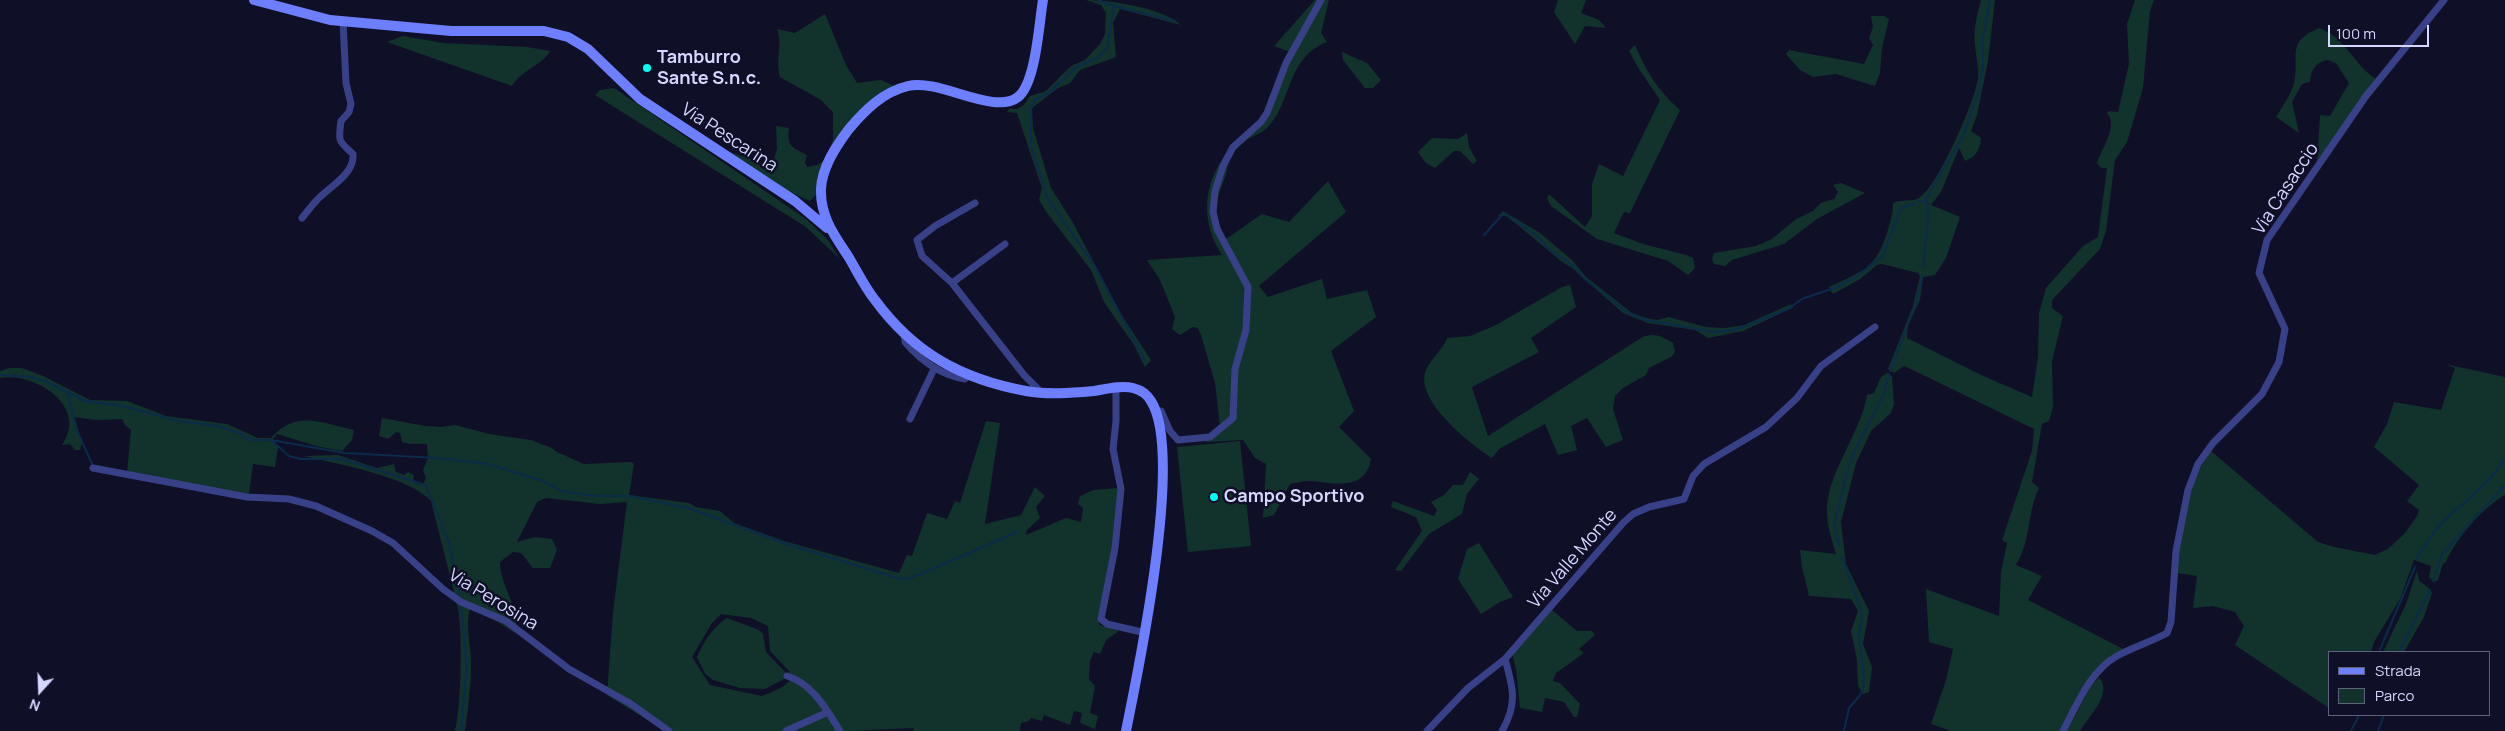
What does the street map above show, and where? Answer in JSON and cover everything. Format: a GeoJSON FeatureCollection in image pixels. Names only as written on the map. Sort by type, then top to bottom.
{"type":"FeatureCollection","features":[{"type":"Feature","properties":{"kind":"street","name":"Via Pescarina"},"geometry":{"type":"LineString","coordinates":[[254,0],[309,16],[343,21],[446,31],[544,31],[568,37],[588,49],[640,99],[816,215],[822,212]]}},
{"type":"Feature","properties":{"kind":"street"},"geometry":{"type":"LineString","coordinates":[[1043,0],[1033,62],[1027,86],[1021,96],[1012,101],[999,102],[936,86],[916,84],[897,90],[872,104],[845,134],[826,168],[821,193],[822,212],[833,234],[875,301],[937,361],[968,374],[1013,388],[1042,393],[1116,388],[1136,389],[1150,399],[1156,411],[1162,446],[1162,504],[1146,634],[1126,731]]}},
{"type":"Feature","properties":{"kind":"street"},"geometry":{"type":"LineString","coordinates":[[1156,411],[1161,411],[1170,432],[1178,440],[1210,436],[1234,418],[1236,407],[1235,369],[1246,330],[1248,287],[1217,229],[1213,212],[1215,191],[1222,166],[1233,147],[1261,122],[1267,113],[1286,63],[1322,0]]}},
{"type":"Feature","properties":{"kind":"street","name":"Via Casaccio"},"geometry":{"type":"LineString","coordinates":[[2063,731],[2092,679],[2105,665],[2118,656],[2167,633],[2171,622],[2176,551],[2188,490],[2198,464],[2214,443],[2262,394],[2279,362],[2284,328],[2259,273],[2267,240],[2366,96],[2444,0]]}},
{"type":"Feature","properties":{"kind":"street"},"geometry":{"type":"LineString","coordinates":[[302,218],[318,199],[344,175],[354,158],[353,154],[342,147],[340,141],[341,121],[349,112],[351,104],[346,83],[343,21]]}},
{"type":"Feature","properties":{"kind":"street"},"geometry":{"type":"LineString","coordinates":[[802,205],[814,202],[821,193]]}},
{"type":"Feature","properties":{"kind":"street"},"geometry":{"type":"LineString","coordinates":[[975,203],[934,226],[917,240],[922,256],[952,283],[1024,376],[1042,393]]}},
{"type":"Feature","properties":{"kind":"street","name":"Via Pescarina"},"geometry":{"type":"LineString","coordinates":[[802,205],[833,234]]}},
{"type":"Feature","properties":{"kind":"street"},"geometry":{"type":"LineString","coordinates":[[952,283],[1005,244]]}},
{"type":"Feature","properties":{"kind":"street","name":"Via Valle Monte"},"geometry":{"type":"LineString","coordinates":[[1427,731],[1468,688],[1505,658],[1623,522],[1633,514],[1649,507],[1684,499],[1693,476],[1704,464],[1766,427],[1798,398],[1821,366],[1875,326]]}},
{"type":"Feature","properties":{"kind":"street"},"geometry":{"type":"LineString","coordinates":[[904,331],[905,342],[934,369],[958,378],[964,378],[968,374]]}},
{"type":"Feature","properties":{"kind":"street"},"geometry":{"type":"LineString","coordinates":[[910,419],[934,369]]}},
{"type":"Feature","properties":{"kind":"street"},"geometry":{"type":"LineString","coordinates":[[1116,388],[1116,421],[1113,449],[1121,489],[1115,548],[1101,619],[1107,624],[1146,634]]}},
{"type":"Feature","properties":{"kind":"street","name":"Via Perosina"},"geometry":{"type":"LineString","coordinates":[[94,468],[246,497],[289,499],[316,506],[372,531],[393,543],[449,594],[461,602],[506,621],[569,668],[631,704],[669,731]]}},
{"type":"Feature","properties":{"kind":"street"},"geometry":{"type":"LineString","coordinates":[[1502,731],[1512,711],[1513,697],[1505,658]]}},
{"type":"Feature","properties":{"kind":"street"},"geometry":{"type":"LineString","coordinates":[[787,676],[797,679],[822,703],[840,731]]}},
{"type":"Feature","properties":{"kind":"street"},"geometry":{"type":"LineString","coordinates":[[786,731],[828,712]]}},
{"type":"Feature","properties":{"kind":"green space"},"geometry":{"type":"Polygon","coordinates":[[[1086,0],[1136,6],[1162,14],[1181,25],[1120,9],[1113,23],[1116,57],[1080,70],[1070,83],[1058,88],[1032,108],[1033,128],[1051,188],[1072,221],[1121,314],[1151,360],[1145,367],[1134,345],[1104,302],[1091,270],[1039,200],[1042,188],[1017,113],[1007,112],[1009,109],[1017,109],[1024,105],[1030,96],[1046,91],[1071,66],[1085,60],[1100,44],[1105,34],[1106,13],[1101,5],[1086,0]]]}},
{"type":"Feature","properties":{"kind":"green space"},"geometry":{"type":"Polygon","coordinates":[[[1315,0],[1329,0],[1321,33],[1327,42],[1314,49],[1304,58],[1297,69],[1282,105],[1268,127],[1245,141],[1229,157],[1218,196],[1217,214],[1226,239],[1262,214],[1289,222],[1328,181],[1346,212],[1259,286],[1268,297],[1322,279],[1327,299],[1367,290],[1376,317],[1331,351],[1354,411],[1339,427],[1371,459],[1368,470],[1355,481],[1338,483],[1307,481],[1290,484],[1274,515],[1263,518],[1266,464],[1255,458],[1243,440],[1206,442],[1204,437],[1220,426],[1215,383],[1201,335],[1198,328],[1193,327],[1180,335],[1172,329],[1175,317],[1160,280],[1147,260],[1222,255],[1210,230],[1208,217],[1207,204],[1212,178],[1226,155],[1261,119],[1276,86],[1288,51],[1274,46],[1315,0]]]}},
{"type":"Feature","properties":{"kind":"green space"},"geometry":{"type":"Polygon","coordinates":[[[1558,0],[1586,0],[1581,13],[1599,20],[1606,28],[1585,26],[1575,44],[1554,12],[1558,0]]]}},
{"type":"Feature","properties":{"kind":"green space"},"geometry":{"type":"Polygon","coordinates":[[[1981,0],[1995,0],[1988,61],[1977,115],[1971,131],[1981,138],[1975,155],[1965,161],[1959,148],[1941,192],[1931,205],[1960,217],[1946,258],[1935,275],[1923,277],[1920,300],[1908,325],[1907,338],[1981,375],[2032,397],[2038,357],[2039,313],[2046,288],[2083,246],[2098,237],[2107,168],[2102,168],[2097,164],[2110,132],[2111,125],[2107,113],[2109,111],[2118,112],[2129,64],[2127,24],[2135,0],[2154,0],[2150,11],[2143,88],[2127,142],[2115,160],[2106,231],[2100,249],[2052,300],[2052,308],[2063,316],[2052,361],[2053,407],[2049,421],[2042,424],[2032,482],[2039,488],[2032,507],[2027,537],[2016,565],[2042,576],[2028,600],[2127,651],[2105,663],[2061,731],[1951,731],[1931,724],[1946,680],[1953,649],[1929,642],[1926,589],[1999,616],[2001,572],[2007,543],[2002,540],[2032,451],[2034,429],[1904,366],[1894,373],[1888,369],[1913,306],[1920,276],[1918,273],[1882,264],[1877,265],[1860,279],[1835,293],[1832,293],[1829,287],[1859,273],[1872,262],[1883,245],[1892,215],[1893,203],[1919,198],[1927,191],[1945,162],[1963,124],[1978,79],[1975,34],[1981,0]]]}},
{"type":"Feature","properties":{"kind":"green space"},"geometry":{"type":"Polygon","coordinates":[[[825,14],[846,65],[857,83],[881,80],[897,87],[840,136],[817,194],[810,201],[786,190],[724,150],[750,159],[764,168],[768,165],[772,166],[777,149],[776,126],[789,128],[790,143],[794,148],[807,155],[805,163],[807,167],[817,165],[826,159],[833,139],[833,112],[821,100],[780,77],[778,65],[779,35],[777,29],[795,33],[825,14]]]}},
{"type":"Feature","properties":{"kind":"green space"},"geometry":{"type":"Polygon","coordinates":[[[1871,16],[1884,16],[1889,19],[1882,48],[1880,73],[1875,86],[1836,74],[1813,77],[1800,70],[1786,54],[1789,50],[1864,64],[1873,45],[1869,38],[1873,27],[1871,16]]]}},
{"type":"Feature","properties":{"kind":"green space"},"geometry":{"type":"Polygon","coordinates":[[[2319,28],[2328,32],[2343,44],[2361,66],[2376,79],[2317,164],[2320,115],[2330,116],[2349,83],[2336,63],[2328,60],[2317,64],[2311,74],[2310,82],[2302,84],[2292,102],[2299,133],[2276,117],[2293,87],[2298,44],[2308,33],[2319,28]]]}},
{"type":"Feature","properties":{"kind":"green space"},"geometry":{"type":"Polygon","coordinates":[[[403,36],[443,43],[527,47],[550,51],[543,60],[521,75],[512,86],[387,42],[403,36]]]}},
{"type":"Feature","properties":{"kind":"green space"},"geometry":{"type":"Polygon","coordinates":[[[1635,45],[1653,80],[1680,110],[1630,213],[1624,212],[1614,233],[1643,244],[1693,258],[1695,268],[1688,275],[1668,261],[1597,239],[1551,206],[1547,198],[1549,194],[1585,227],[1592,216],[1592,184],[1599,164],[1623,176],[1660,100],[1629,51],[1635,45]]]}},
{"type":"Feature","properties":{"kind":"green space"},"geometry":{"type":"Polygon","coordinates":[[[1342,52],[1367,63],[1381,80],[1373,88],[1365,88],[1343,60],[1342,52]]]}},
{"type":"Feature","properties":{"kind":"green space"},"geometry":{"type":"Polygon","coordinates":[[[614,88],[806,219],[828,240],[840,259],[806,227],[595,95],[600,90],[614,88]]]}},
{"type":"Feature","properties":{"kind":"green space"},"geometry":{"type":"Polygon","coordinates":[[[1467,133],[1469,147],[1477,161],[1473,164],[1460,151],[1454,151],[1435,168],[1426,163],[1418,152],[1432,138],[1458,139],[1467,133]]]}},
{"type":"Feature","properties":{"kind":"green space"},"geometry":{"type":"Polygon","coordinates":[[[1841,183],[1865,193],[1817,219],[1784,244],[1732,260],[1725,266],[1714,264],[1712,259],[1714,253],[1756,246],[1772,239],[1796,219],[1813,211],[1821,203],[1834,199],[1838,192],[1833,185],[1841,183]]]}},
{"type":"Feature","properties":{"kind":"green space"},"geometry":{"type":"Polygon","coordinates":[[[1503,211],[1540,233],[1572,260],[1586,277],[1632,313],[1646,318],[1657,320],[1669,317],[1706,327],[1725,328],[1744,325],[1791,304],[1792,308],[1743,331],[1708,338],[1695,330],[1648,323],[1623,313],[1572,268],[1519,226],[1506,216],[1498,216],[1503,211]]]}},
{"type":"Feature","properties":{"kind":"green space"},"geometry":{"type":"Polygon","coordinates":[[[1570,285],[1576,307],[1531,338],[1539,352],[1472,387],[1488,436],[1641,338],[1649,335],[1661,337],[1673,343],[1675,352],[1671,357],[1649,368],[1646,375],[1623,388],[1615,396],[1613,409],[1623,440],[1606,447],[1587,418],[1571,426],[1577,450],[1558,455],[1545,424],[1499,449],[1492,458],[1458,432],[1436,407],[1428,394],[1424,382],[1426,370],[1447,338],[1470,336],[1494,326],[1562,287],[1570,285]]]}},
{"type":"Feature","properties":{"kind":"green space"},"geometry":{"type":"Polygon","coordinates":[[[2445,364],[2505,377],[2505,495],[2479,515],[2463,534],[2446,562],[2443,563],[2438,580],[2434,582],[2429,577],[2431,566],[2414,560],[2400,599],[2374,642],[2371,651],[2328,651],[2328,707],[2235,645],[2244,626],[2235,612],[2213,606],[2193,608],[2197,576],[2177,573],[2185,509],[2195,479],[2211,451],[2318,542],[2375,555],[2388,549],[2405,533],[2417,516],[2419,510],[2407,501],[2419,485],[2374,447],[2387,424],[2394,402],[2441,410],[2455,368],[2445,364]]]}},
{"type":"Feature","properties":{"kind":"green space"},"geometry":{"type":"Polygon","coordinates":[[[10,368],[22,368],[43,376],[90,400],[127,401],[166,416],[227,424],[258,438],[271,438],[280,429],[290,424],[310,420],[354,430],[352,440],[342,451],[316,446],[277,434],[273,439],[278,448],[275,467],[253,464],[249,494],[127,473],[131,430],[122,419],[97,420],[74,417],[82,443],[80,450],[75,450],[70,444],[62,445],[69,431],[69,418],[64,406],[55,395],[43,387],[29,381],[0,378],[0,371],[10,368]]]}},
{"type":"Feature","properties":{"kind":"green space"},"geometry":{"type":"Polygon","coordinates":[[[1887,373],[1892,376],[1894,404],[1891,413],[1871,431],[1856,463],[1841,522],[1846,564],[1869,611],[1863,644],[1872,667],[1869,692],[1863,694],[1858,686],[1857,660],[1851,631],[1858,611],[1851,599],[1809,596],[1800,550],[1836,554],[1827,517],[1828,498],[1832,483],[1864,409],[1867,395],[1874,393],[1881,377],[1887,373]]]}},
{"type":"Feature","properties":{"kind":"green space"},"geometry":{"type":"Polygon","coordinates":[[[382,418],[425,426],[442,427],[455,425],[489,434],[531,440],[584,464],[631,462],[634,464],[629,495],[689,503],[696,507],[720,511],[734,523],[784,541],[899,573],[907,555],[912,556],[927,513],[947,519],[955,501],[960,503],[986,421],[1000,423],[985,524],[1021,515],[1035,487],[1045,496],[1036,507],[1040,518],[1027,530],[1026,535],[1066,518],[1081,522],[1083,508],[1078,504],[1080,496],[1094,490],[1119,488],[1113,550],[1099,625],[1119,631],[1106,640],[1100,654],[1094,652],[1090,661],[1089,679],[1095,686],[1090,713],[1098,716],[1095,729],[1080,723],[1082,713],[1074,711],[1070,725],[1044,715],[1042,721],[1031,718],[1029,721],[1021,723],[1020,731],[914,731],[913,728],[851,731],[671,731],[654,724],[607,695],[613,612],[627,502],[600,504],[546,498],[537,502],[517,542],[535,537],[552,539],[557,550],[550,568],[533,568],[521,553],[513,552],[500,562],[503,580],[515,615],[515,633],[496,621],[470,609],[468,629],[471,672],[465,731],[455,731],[459,705],[461,666],[460,627],[456,602],[447,589],[454,592],[431,501],[420,492],[389,478],[353,467],[304,456],[338,455],[377,468],[394,464],[396,472],[404,475],[408,472],[414,475],[413,482],[423,485],[426,478],[423,470],[428,458],[427,444],[402,442],[400,433],[396,432],[388,439],[379,436],[382,418]],[[721,614],[712,623],[692,657],[710,685],[762,696],[781,688],[790,681],[786,678],[765,689],[740,688],[713,680],[705,674],[697,657],[709,635],[727,618],[759,630],[763,634],[766,652],[787,674],[790,672],[770,651],[768,626],[751,618],[721,614]]]}},
{"type":"Feature","properties":{"kind":"green space","name":"Campo Sportivo"},"geometry":{"type":"Polygon","coordinates":[[[1240,441],[1251,546],[1188,552],[1177,447],[1240,441]]]}},
{"type":"Feature","properties":{"kind":"green space"},"geometry":{"type":"Polygon","coordinates":[[[1470,472],[1479,479],[1467,494],[1462,514],[1429,534],[1401,571],[1395,570],[1422,531],[1416,517],[1391,507],[1393,501],[1434,516],[1437,510],[1431,502],[1444,495],[1453,485],[1463,485],[1470,472]]]}},
{"type":"Feature","properties":{"kind":"green space"},"geometry":{"type":"Polygon","coordinates":[[[1479,543],[1513,597],[1500,602],[1481,614],[1458,579],[1467,549],[1479,543]]]}},
{"type":"Feature","properties":{"kind":"green space"},"geometry":{"type":"Polygon","coordinates":[[[2417,571],[2419,581],[2429,588],[2432,593],[2424,617],[2405,651],[2383,651],[2406,604],[2417,571]]]}},
{"type":"Feature","properties":{"kind":"green space"},"geometry":{"type":"Polygon","coordinates":[[[1552,610],[1577,631],[1592,631],[1595,635],[1579,649],[1584,653],[1556,673],[1553,681],[1560,683],[1580,704],[1577,717],[1574,717],[1564,702],[1545,698],[1542,712],[1520,708],[1516,669],[1512,654],[1552,610]]]}},
{"type":"Feature","properties":{"kind":"green space"},"geometry":{"type":"Polygon","coordinates":[[[2099,677],[2103,684],[2103,691],[2098,705],[2080,731],[2067,731],[2090,688],[2099,677]]]}},
{"type":"Feature","properties":{"kind":"waterway"},"geometry":{"type":"LineString","coordinates":[[1098,0],[1114,6],[1107,47],[1099,57],[1076,67],[1050,92],[1035,100],[1031,106],[1031,146],[1048,199],[1094,265],[1145,361]]}},
{"type":"Feature","properties":{"kind":"waterway"},"geometry":{"type":"LineString","coordinates":[[1923,267],[1928,222],[1927,197],[1963,136],[1979,91],[1983,65],[1983,37],[1990,0]]}},
{"type":"Feature","properties":{"kind":"waterway"},"geometry":{"type":"LineString","coordinates":[[1114,6],[1175,21]]}},
{"type":"Feature","properties":{"kind":"waterway"},"geometry":{"type":"LineString","coordinates":[[1919,202],[1927,200]]}},
{"type":"Feature","properties":{"kind":"waterway"},"geometry":{"type":"LineString","coordinates":[[1484,235],[1503,214],[1507,215],[1537,236],[1549,249],[1571,264],[1585,279],[1628,313],[1646,320],[1713,332],[1734,330],[1753,323],[1788,309],[1802,299],[1837,287],[1856,277],[1882,257],[1901,208],[1914,204]]}},
{"type":"Feature","properties":{"kind":"waterway"},"geometry":{"type":"LineString","coordinates":[[1890,371],[1917,301],[1922,276]]}},
{"type":"Feature","properties":{"kind":"waterway"},"geometry":{"type":"LineString","coordinates":[[1839,546],[1834,527],[1847,473],[1854,452],[1883,396],[1889,374]]}},
{"type":"Feature","properties":{"kind":"waterway"},"geometry":{"type":"LineString","coordinates":[[0,375],[31,377],[45,381],[85,401],[123,406],[174,420],[217,426],[240,433],[248,440],[271,440],[345,453],[437,458],[488,464],[543,481],[561,491],[594,496],[630,496],[688,508],[787,544],[897,578],[907,579],[921,574],[1017,532]]}},
{"type":"Feature","properties":{"kind":"waterway"},"geometry":{"type":"LineString","coordinates":[[68,395],[78,433],[93,466]]}},
{"type":"Feature","properties":{"kind":"waterway"},"geometry":{"type":"LineString","coordinates":[[272,441],[289,456],[301,459],[342,459],[426,485],[449,543],[460,598]]}},
{"type":"Feature","properties":{"kind":"waterway"},"geometry":{"type":"LineString","coordinates":[[2416,559],[2438,527],[2492,477],[2505,457]]}},
{"type":"Feature","properties":{"kind":"waterway"},"geometry":{"type":"LineString","coordinates":[[2433,581],[2442,554],[2505,485]]}},
{"type":"Feature","properties":{"kind":"waterway"},"geometry":{"type":"LineString","coordinates":[[1842,557],[1863,616],[1859,634],[1864,684],[1861,694],[1849,708],[1844,731]]}},
{"type":"Feature","properties":{"kind":"waterway"},"geometry":{"type":"LineString","coordinates":[[2379,651],[2415,567]]}},
{"type":"Feature","properties":{"kind":"waterway"},"geometry":{"type":"LineString","coordinates":[[2400,651],[2430,590]]}},
{"type":"Feature","properties":{"kind":"waterway"},"geometry":{"type":"LineString","coordinates":[[461,606],[467,666],[461,731]]}},
{"type":"Feature","properties":{"kind":"waterway"},"geometry":{"type":"LineString","coordinates":[[2351,731],[2358,716]]}},
{"type":"Feature","properties":{"kind":"waterway"},"geometry":{"type":"LineString","coordinates":[[2378,731],[2384,716]]}},
{"type":"Feature","properties":{"kind":"place","name":"Tamburro Sante S.n.c."},"geometry":{"type":"Point","coordinates":[647,68]}},
{"type":"Feature","properties":{"kind":"place","name":"Campo Sportivo"},"geometry":{"type":"Point","coordinates":[1214,497]}}]}
